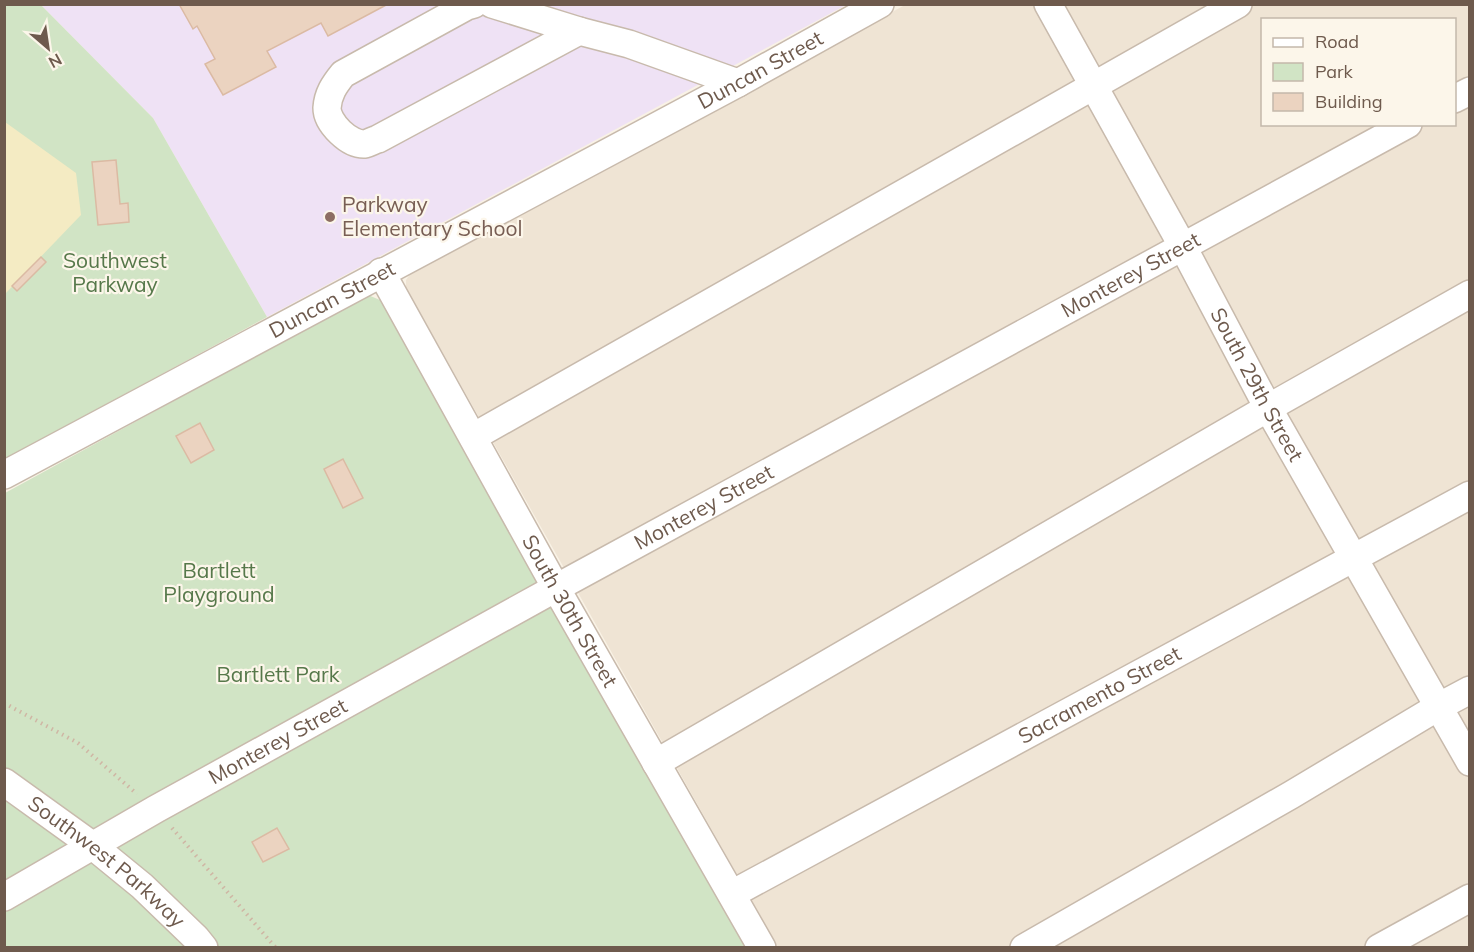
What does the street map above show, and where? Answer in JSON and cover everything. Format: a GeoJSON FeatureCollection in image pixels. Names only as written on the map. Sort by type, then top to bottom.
{"type":"FeatureCollection","features":[{"type":"Feature","properties":{"kind":"street"},"geometry":{"type":"LineString","coordinates":[[474,4],[343,74],[332,88],[327,110],[338,131],[364,144],[378,139],[579,31]]}},
{"type":"Feature","properties":{"kind":"street"},"geometry":{"type":"LineString","coordinates":[[492,4],[629,44],[738,83]]}},
{"type":"Feature","properties":{"kind":"street","name":"Duncan Street"},"geometry":{"type":"LineString","coordinates":[[4,475],[738,83],[880,4]]}},
{"type":"Feature","properties":{"kind":"street","name":"South 29th Street"},"geometry":{"type":"LineString","coordinates":[[1048,4],[1183,247],[1268,408],[1470,762]]}},
{"type":"Feature","properties":{"kind":"street"},"geometry":{"type":"LineString","coordinates":[[473,437],[1238,4]]}},
{"type":"Feature","properties":{"kind":"street"},"geometry":{"type":"LineString","coordinates":[[1456,98],[1470,91]]}},
{"type":"Feature","properties":{"kind":"street","name":"Monterey Street"},"geometry":{"type":"LineString","coordinates":[[4,897],[165,804],[556,588],[1404,126]]}},
{"type":"Feature","properties":{"kind":"street","name":"South 30th Street"},"geometry":{"type":"LineString","coordinates":[[381,272],[556,588],[762,948]]}},
{"type":"Feature","properties":{"kind":"street"},"geometry":{"type":"LineString","coordinates":[[656,763],[1268,408],[1470,294]]}},
{"type":"Feature","properties":{"kind":"street","name":"Sacramento Street"},"geometry":{"type":"LineString","coordinates":[[732,894],[1470,495]]}},
{"type":"Feature","properties":{"kind":"street"},"geometry":{"type":"LineString","coordinates":[[1024,948],[1470,690]]}},
{"type":"Feature","properties":{"kind":"street","name":"Southwest Parkway"},"geometry":{"type":"LineString","coordinates":[[4,782],[93,846],[142,886],[204,948]]}},
{"type":"Feature","properties":{"kind":"street"},"geometry":{"type":"LineString","coordinates":[[1379,948],[1470,898]]}},
{"type":"Feature","properties":{"kind":"shaded area","name":"Parkway Elementary School"},"geometry":{"type":"Polygon","coordinates":[[[41,5],[846,5],[267,317],[153,118],[41,5]]]}},
{"type":"Feature","properties":{"kind":"shaded area"},"geometry":{"type":"Polygon","coordinates":[[[905,5],[1469,5],[1469,947],[778,947],[406,288],[406,280],[413,270],[905,5]]]}},
{"type":"Feature","properties":{"kind":"green space","name":"Southwest Parkway"},"geometry":{"type":"Polygon","coordinates":[[[5,5],[41,5],[153,118],[267,317],[5,459],[5,5]]]}},
{"type":"Feature","properties":{"kind":"green space","name":"Bartlett Park"},"geometry":{"type":"Polygon","coordinates":[[[368,295],[380,300],[745,947],[5,948],[5,493],[368,295]]]}},
{"type":"Feature","properties":{"kind":"sand"},"geometry":{"type":"Polygon","coordinates":[[[5,122],[76,173],[81,215],[5,294],[5,122]]]}},
{"type":"Feature","properties":{"kind":"building"},"geometry":{"type":"Polygon","coordinates":[[[179,4],[388,4],[328,36],[321,23],[267,51],[276,67],[223,95],[205,64],[215,59],[197,26],[193,29],[179,4]]]}},
{"type":"Feature","properties":{"kind":"building"},"geometry":{"type":"Polygon","coordinates":[[[116,160],[120,204],[128,203],[129,222],[98,225],[92,162],[116,160]]]}},
{"type":"Feature","properties":{"kind":"building"},"geometry":{"type":"Polygon","coordinates":[[[41,257],[46,262],[17,291],[12,286],[41,257]]]}},
{"type":"Feature","properties":{"kind":"building"},"geometry":{"type":"Polygon","coordinates":[[[200,423],[214,450],[191,463],[176,436],[200,423]]]}},
{"type":"Feature","properties":{"kind":"building"},"geometry":{"type":"Polygon","coordinates":[[[343,459],[363,498],[343,508],[324,469],[343,459]]]}},
{"type":"Feature","properties":{"kind":"building"},"geometry":{"type":"Polygon","coordinates":[[[277,828],[289,849],[263,862],[252,842],[277,828]]]}},
{"type":"Feature","properties":{"kind":"place","name":"Parkway Elementary School"},"geometry":{"type":"Point","coordinates":[330,217]}},
{"type":"Feature","properties":{"kind":"park label","name":"Bartlett Playground"},"geometry":{"type":"Point","coordinates":[219,583]}}]}
